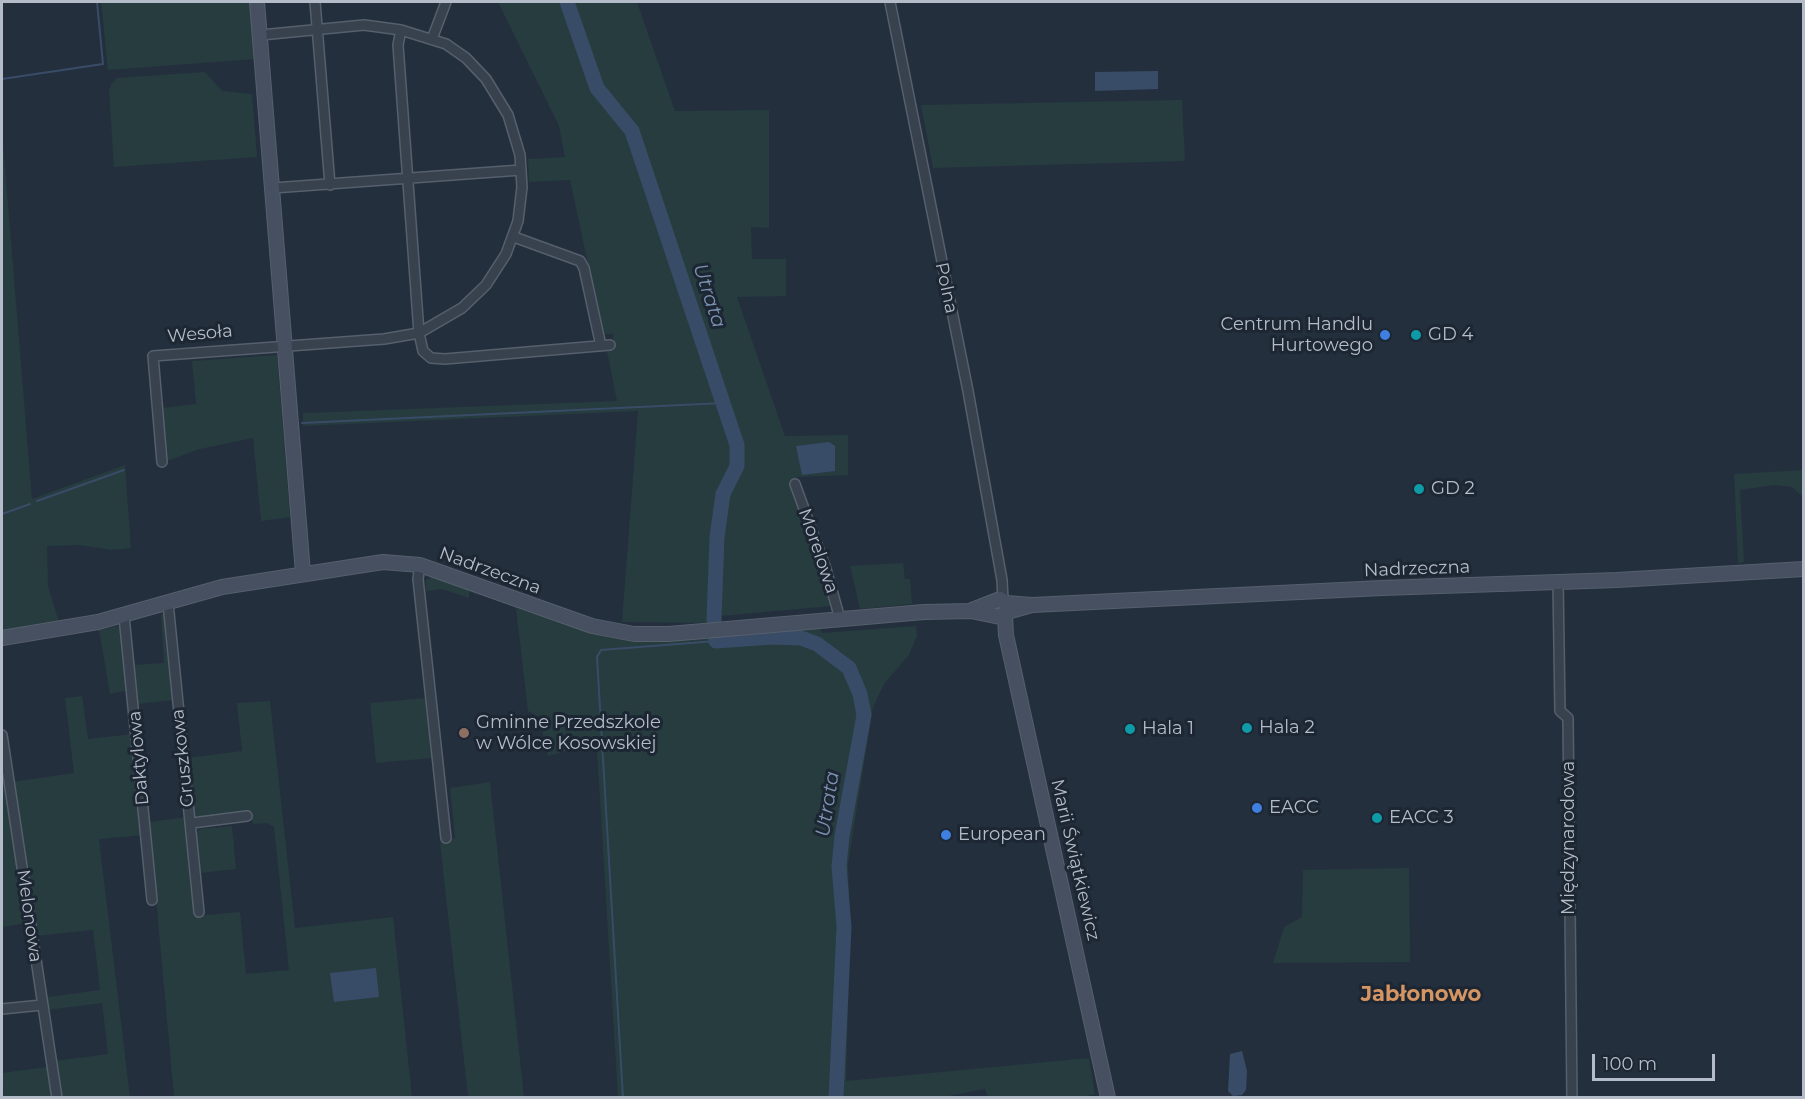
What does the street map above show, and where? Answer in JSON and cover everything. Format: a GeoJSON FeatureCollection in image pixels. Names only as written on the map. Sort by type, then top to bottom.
{"type":"FeatureCollection","features":[{"type":"Feature","properties":{"kind":"street"},"geometry":{"type":"LineString","coordinates":[[257,2],[303,573]]}},
{"type":"Feature","properties":{"kind":"street"},"geometry":{"type":"LineString","coordinates":[[315,2],[330,185]]}},
{"type":"Feature","properties":{"kind":"street"},"geometry":{"type":"LineString","coordinates":[[432,39],[446,2]]}},
{"type":"Feature","properties":{"kind":"street","name":"Polna"},"geometry":{"type":"LineString","coordinates":[[890,2],[968,391],[999,575],[999,608]]}},
{"type":"Feature","properties":{"kind":"street","name":"Wesoła"},"geometry":{"type":"LineString","coordinates":[[162,462],[153,356],[384,339],[419,333],[451,315],[475,297],[493,276],[514,237],[522,201],[517,143],[508,115],[497,95],[466,58],[446,44],[401,30],[364,26],[261,35]]}},
{"type":"Feature","properties":{"kind":"street"},"geometry":{"type":"LineString","coordinates":[[401,30],[398,45],[419,333],[423,351],[436,359],[606,345],[580,261],[514,237]]}},
{"type":"Feature","properties":{"kind":"street"},"geometry":{"type":"LineString","coordinates":[[273,189],[521,170]]}},
{"type":"Feature","properties":{"kind":"street","name":"Morelowa"},"geometry":{"type":"LineString","coordinates":[[795,484],[826,569],[840,619]]}},
{"type":"Feature","properties":{"kind":"street","name":"Nadrzeczna"},"geometry":{"type":"LineString","coordinates":[[2,638],[124,616],[222,587],[383,562],[420,566],[592,626],[623,633],[669,634],[1032,605],[1803,569]]}},
{"type":"Feature","properties":{"kind":"street"},"geometry":{"type":"LineString","coordinates":[[420,566],[418,579],[446,838]]}},
{"type":"Feature","properties":{"kind":"street","name":"Międzynarodowa"},"geometry":{"type":"LineString","coordinates":[[1558,582],[1560,711],[1568,718],[1572,1098]]}},
{"type":"Feature","properties":{"kind":"street","name":"Gruszkowa"},"geometry":{"type":"LineString","coordinates":[[168,603],[188,813],[192,823],[199,912]]}},
{"type":"Feature","properties":{"kind":"street","name":"Marii Świątkiewicz"},"geometry":{"type":"LineString","coordinates":[[999,608],[1108,1098]]}},
{"type":"Feature","properties":{"kind":"street","name":"Daktylowa"},"geometry":{"type":"LineString","coordinates":[[124,616],[152,900]]}},
{"type":"Feature","properties":{"kind":"street","name":"Melonowa"},"geometry":{"type":"LineString","coordinates":[[2,735],[57,1098]]}},
{"type":"Feature","properties":{"kind":"street"},"geometry":{"type":"LineString","coordinates":[[192,823],[247,816]]}},
{"type":"Feature","properties":{"kind":"street"},"geometry":{"type":"LineString","coordinates":[[2,1009],[42,1005]]}},
{"type":"Feature","properties":{"kind":"green space"},"geometry":{"type":"Polygon","coordinates":[[[101,2],[252,2],[256,59],[108,70],[101,2]]]}},
{"type":"Feature","properties":{"kind":"green space"},"geometry":{"type":"Polygon","coordinates":[[[498,2],[637,2],[675,111],[769,110],[769,228],[751,227],[752,259],[786,259],[786,296],[737,297],[785,436],[848,435],[848,475],[798,477],[791,481],[831,606],[721,616],[723,623],[622,622],[638,411],[303,426],[303,413],[617,401],[607,351],[614,350],[613,334],[603,334],[570,180],[529,182],[528,159],[565,157],[559,126],[498,2]]]}},
{"type":"Feature","properties":{"kind":"green space"},"geometry":{"type":"Polygon","coordinates":[[[205,72],[222,91],[252,94],[257,157],[114,167],[109,90],[112,83],[117,78],[205,72]]]}},
{"type":"Feature","properties":{"kind":"green space"},"geometry":{"type":"Polygon","coordinates":[[[1182,100],[1185,161],[933,168],[921,105],[1182,100]]]}},
{"type":"Feature","properties":{"kind":"green space"},"geometry":{"type":"Polygon","coordinates":[[[2,131],[32,499],[125,465],[131,548],[111,550],[80,545],[47,546],[48,586],[59,622],[2,630],[2,131]]]}},
{"type":"Feature","properties":{"kind":"green space"},"geometry":{"type":"Polygon","coordinates":[[[277,355],[290,517],[261,521],[253,438],[200,449],[167,461],[162,408],[196,404],[192,361],[277,355]]]}},
{"type":"Feature","properties":{"kind":"green space"},"geometry":{"type":"Polygon","coordinates":[[[1803,470],[1803,497],[1792,487],[1774,485],[1740,490],[1744,562],[1738,563],[1734,474],[1803,470]]]}},
{"type":"Feature","properties":{"kind":"green space"},"geometry":{"type":"Polygon","coordinates":[[[903,563],[905,579],[910,579],[912,604],[860,609],[850,566],[903,563]]]}},
{"type":"Feature","properties":{"kind":"green space"},"geometry":{"type":"Polygon","coordinates":[[[432,577],[448,582],[449,579],[469,586],[469,598],[442,589],[426,591],[426,580],[432,577]]]}},
{"type":"Feature","properties":{"kind":"green space"},"geometry":{"type":"Polygon","coordinates":[[[516,608],[592,630],[819,627],[822,633],[916,626],[917,636],[909,655],[884,684],[873,707],[848,864],[850,925],[846,1081],[1089,1058],[1095,1094],[1077,1098],[988,1098],[985,1089],[938,1098],[618,1097],[597,750],[580,747],[548,756],[539,717],[528,711],[516,608]]]}},
{"type":"Feature","properties":{"kind":"green space"},"geometry":{"type":"Polygon","coordinates":[[[166,610],[174,700],[138,704],[134,665],[164,663],[161,615],[166,610]]]}},
{"type":"Feature","properties":{"kind":"green space"},"geometry":{"type":"Polygon","coordinates":[[[118,626],[123,629],[129,690],[110,694],[99,630],[118,626]]]}},
{"type":"Feature","properties":{"kind":"green space"},"geometry":{"type":"Polygon","coordinates":[[[82,696],[88,739],[133,734],[143,835],[99,839],[130,1097],[60,1097],[55,1061],[108,1054],[102,1003],[47,1010],[45,994],[48,997],[100,990],[93,930],[36,936],[12,782],[74,773],[65,698],[82,696]]]}},
{"type":"Feature","properties":{"kind":"green space"},"geometry":{"type":"Polygon","coordinates":[[[425,698],[432,758],[376,763],[370,703],[425,698]]]}},
{"type":"Feature","properties":{"kind":"green space"},"geometry":{"type":"Polygon","coordinates":[[[270,701],[295,928],[393,917],[412,1097],[174,1097],[149,822],[188,817],[196,916],[240,912],[246,974],[289,970],[274,827],[267,823],[253,824],[250,812],[196,817],[192,814],[187,758],[242,751],[237,703],[270,701]]]}},
{"type":"Feature","properties":{"kind":"green space"},"geometry":{"type":"Polygon","coordinates":[[[2,756],[26,923],[2,927],[2,756]]]}},
{"type":"Feature","properties":{"kind":"green space"},"geometry":{"type":"Polygon","coordinates":[[[490,782],[524,1097],[468,1097],[440,842],[455,838],[450,788],[490,782]]]}},
{"type":"Feature","properties":{"kind":"green space"},"geometry":{"type":"Polygon","coordinates":[[[232,826],[236,869],[200,873],[196,833],[200,829],[232,826]]]}},
{"type":"Feature","properties":{"kind":"green space"},"geometry":{"type":"Polygon","coordinates":[[[1409,868],[1410,962],[1273,963],[1284,927],[1302,917],[1303,870],[1409,868]]]}},
{"type":"Feature","properties":{"kind":"green space"},"geometry":{"type":"Polygon","coordinates":[[[47,1067],[52,1097],[4,1097],[2,1073],[47,1067]]]}},
{"type":"Feature","properties":{"kind":"water"},"geometry":{"type":"Polygon","coordinates":[[[1158,71],[1158,89],[1095,91],[1095,72],[1158,71]]]}},
{"type":"Feature","properties":{"kind":"water"},"geometry":{"type":"Polygon","coordinates":[[[829,442],[835,446],[835,471],[802,475],[796,446],[829,442]]]}},
{"type":"Feature","properties":{"kind":"water"},"geometry":{"type":"Polygon","coordinates":[[[376,968],[379,997],[334,1002],[330,973],[376,968]]]}},
{"type":"Feature","properties":{"kind":"water"},"geometry":{"type":"Polygon","coordinates":[[[1242,1051],[1247,1071],[1246,1090],[1242,1095],[1233,1096],[1228,1091],[1230,1054],[1242,1051]]]}},
{"type":"Feature","properties":{"kind":"waterway"},"geometry":{"type":"LineString","coordinates":[[2,79],[103,64],[97,2]]}},
{"type":"Feature","properties":{"kind":"waterway","name":"Utrata"},"geometry":{"type":"LineString","coordinates":[[567,2],[597,88],[632,131],[737,445],[737,466],[723,494],[717,537],[714,619]]}},
{"type":"Feature","properties":{"kind":"waterway"},"geometry":{"type":"LineString","coordinates":[[302,423],[724,403]]}},
{"type":"Feature","properties":{"kind":"waterway"},"geometry":{"type":"LineString","coordinates":[[37,501],[124,470]]}},
{"type":"Feature","properties":{"kind":"waterway"},"geometry":{"type":"LineString","coordinates":[[2,514],[30,504]]}},
{"type":"Feature","properties":{"kind":"waterway","name":"Utrata"},"geometry":{"type":"LineString","coordinates":[[716,636],[716,641],[772,637],[801,638],[817,644],[849,668],[860,694],[864,715],[842,836],[839,866],[844,927],[836,1098]]}},
{"type":"Feature","properties":{"kind":"waterway"},"geometry":{"type":"LineString","coordinates":[[623,1098],[597,657],[601,650],[716,641]]}},
{"type":"Feature","properties":{"kind":"place","name":"Centrum Handlu Hurtowego"},"geometry":{"type":"Point","coordinates":[1385,335]}},
{"type":"Feature","properties":{"kind":"place","name":"GD 4"},"geometry":{"type":"Point","coordinates":[1416,335]}},
{"type":"Feature","properties":{"kind":"place","name":"GD 2"},"geometry":{"type":"Point","coordinates":[1419,489]}},
{"type":"Feature","properties":{"kind":"place","name":"Hala 2"},"geometry":{"type":"Point","coordinates":[1247,728]}},
{"type":"Feature","properties":{"kind":"place","name":"Hala 1"},"geometry":{"type":"Point","coordinates":[1130,729]}},
{"type":"Feature","properties":{"kind":"place","name":"Gminne Przedszkole w Wólce Kosowskiej"},"geometry":{"type":"Point","coordinates":[464,733]}},
{"type":"Feature","properties":{"kind":"place","name":"EACC"},"geometry":{"type":"Point","coordinates":[1257,808]}},
{"type":"Feature","properties":{"kind":"place","name":"EACC 3"},"geometry":{"type":"Point","coordinates":[1377,818]}},
{"type":"Feature","properties":{"kind":"place","name":"European"},"geometry":{"type":"Point","coordinates":[946,835]}},
{"type":"Feature","properties":{"kind":"district","name":"Jabłonowo"},"geometry":{"type":"Point","coordinates":[1421,995]}}]}
